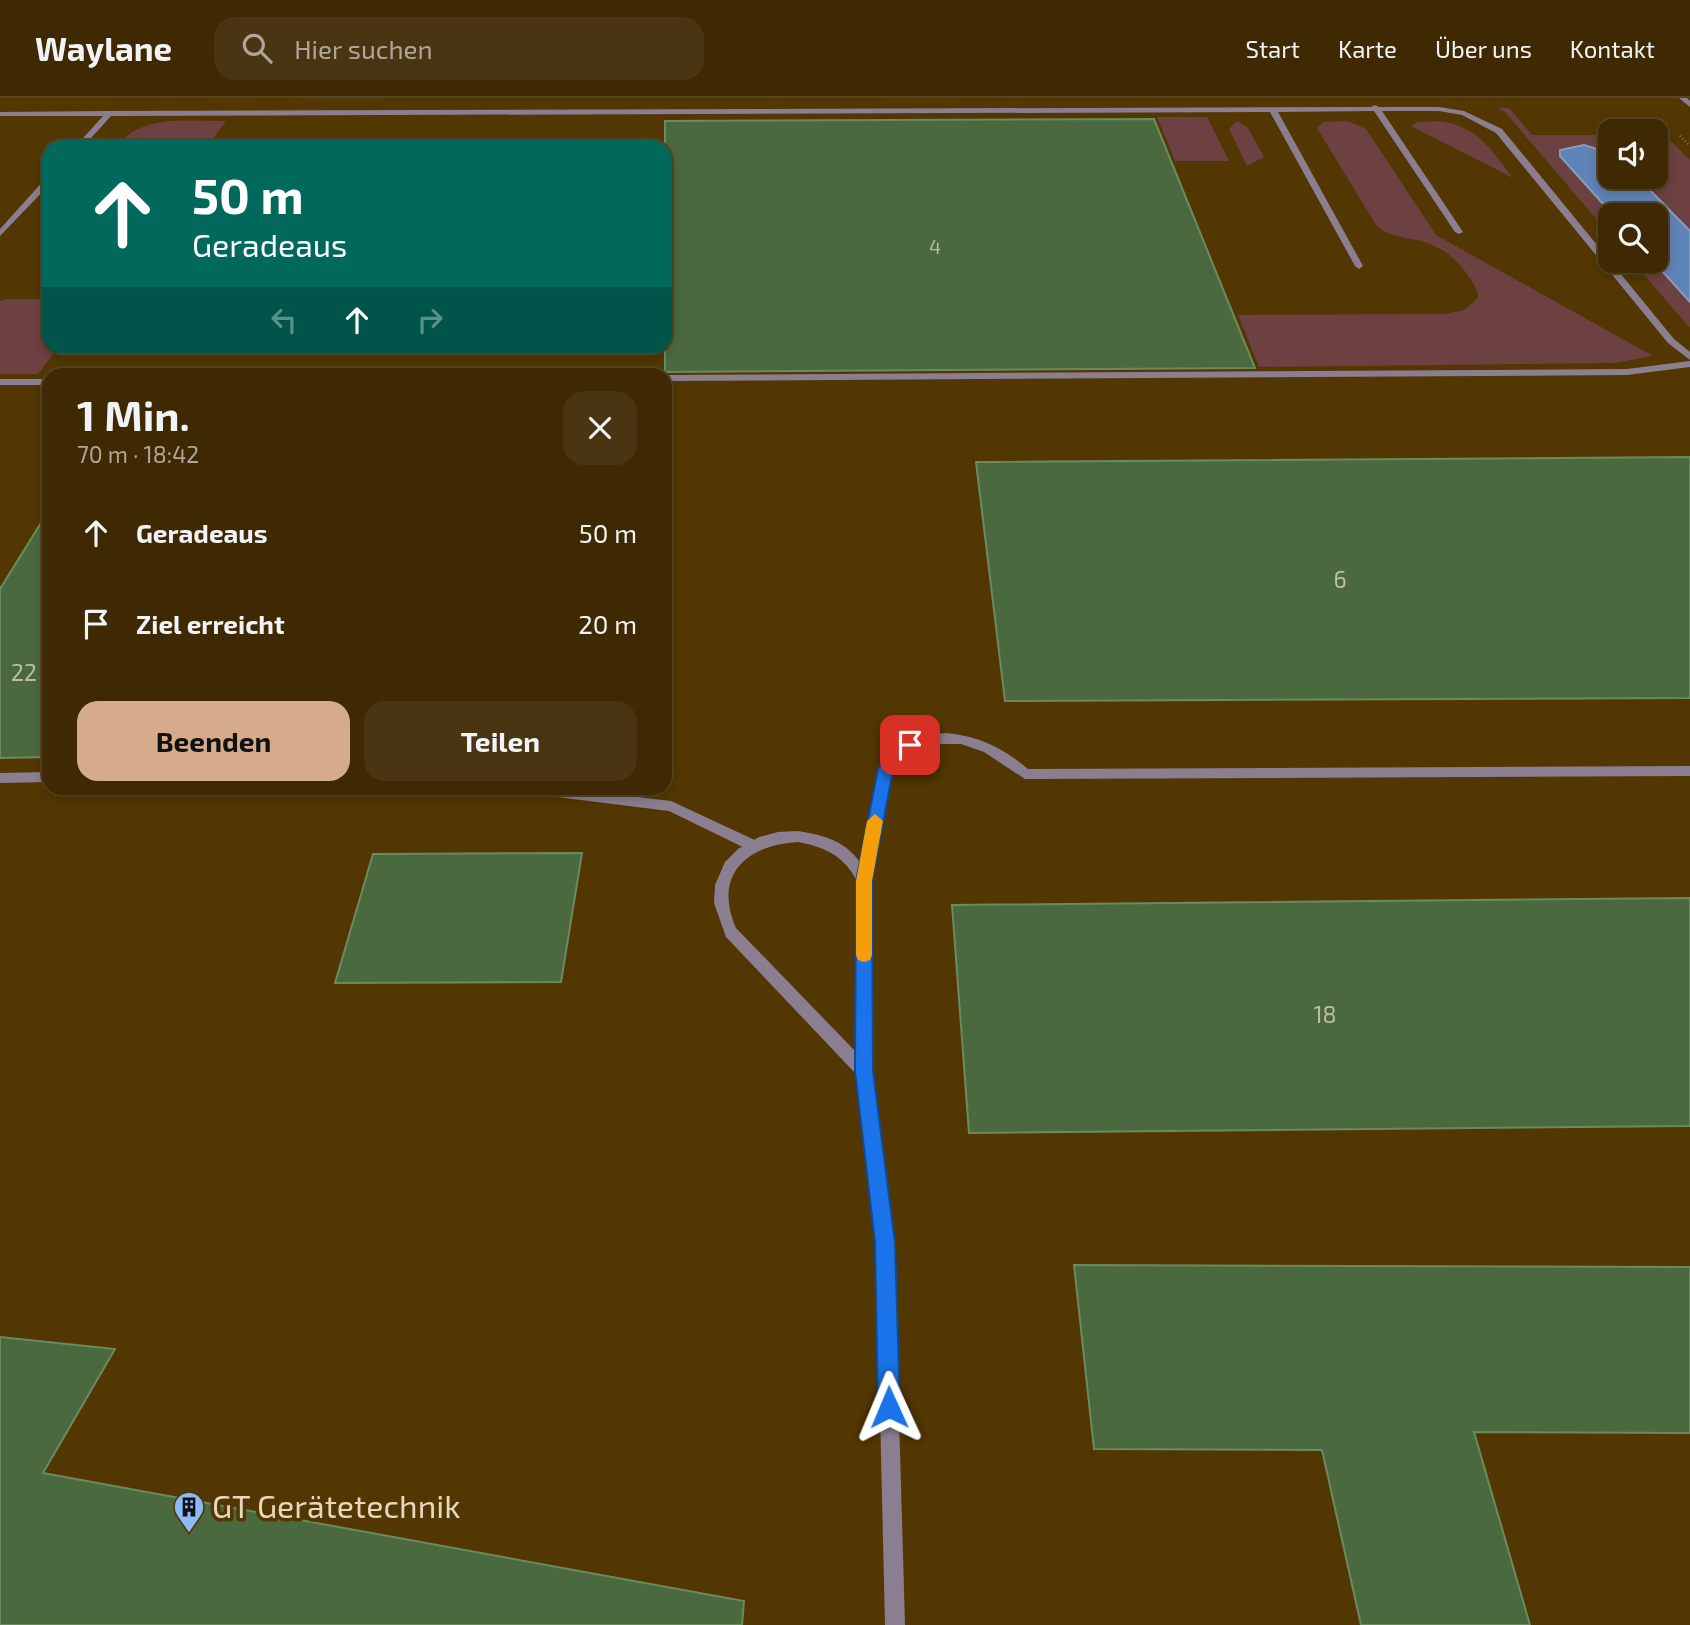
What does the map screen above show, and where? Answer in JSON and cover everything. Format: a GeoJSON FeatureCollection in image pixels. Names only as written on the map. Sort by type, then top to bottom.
{"type":"FeatureCollection","features":[{"type":"Feature","properties":{"kind":"street"},"geometry":{"type":"LineString","coordinates":[[1683,98],[1690,104]]}},
{"type":"Feature","properties":{"kind":"street"},"geometry":{"type":"LineString","coordinates":[[1375,107],[1460,232]]}},
{"type":"Feature","properties":{"kind":"street"},"geometry":{"type":"LineString","coordinates":[[0,114],[1375,107],[1439,109],[1464,113],[1499,131],[1671,341],[1690,357]]}},
{"type":"Feature","properties":{"kind":"street"},"geometry":{"type":"LineString","coordinates":[[1272,108],[1359,265]]}},
{"type":"Feature","properties":{"kind":"street"},"geometry":{"type":"LineString","coordinates":[[85,140],[110,113]]}},
{"type":"Feature","properties":{"kind":"street"},"geometry":{"type":"LineString","coordinates":[[0,234],[42,188]]}},
{"type":"Feature","properties":{"kind":"street"},"geometry":{"type":"LineString","coordinates":[[672,378],[1627,372],[1690,365]]}},
{"type":"Feature","properties":{"kind":"street"},"geometry":{"type":"LineString","coordinates":[[0,382],[42,382]]}},
{"type":"Feature","properties":{"kind":"street"},"geometry":{"type":"LineString","coordinates":[[895,1625],[885,1243],[864,1071],[864,881],[885,769],[892,758],[910,745],[931,739],[954,737],[988,748],[1025,774],[1690,771]]}},
{"type":"Feature","properties":{"kind":"street"},"geometry":{"type":"LineString","coordinates":[[0,778],[42,777]]}},
{"type":"Feature","properties":{"kind":"street"},"geometry":{"type":"LineString","coordinates":[[582,795],[671,806],[754,846]]}},
{"type":"Feature","properties":{"kind":"street"},"geometry":{"type":"LineString","coordinates":[[864,881],[852,860],[832,844],[807,835],[779,836],[754,846],[733,862],[722,885],[721,909],[731,932],[864,1071]]}},
{"type":"Feature","properties":{"kind":"shaded area"},"geometry":{"type":"Polygon","coordinates":[[[1498,108],[1509,108],[1532,135],[1598,135],[1598,189],[1668,189],[1668,138],[1690,160],[1690,328],[1642,273],[1668,273],[1668,203],[1598,203],[1598,221],[1505,112],[1498,108]]]}},
{"type":"Feature","properties":{"kind":"shaded area"},"geometry":{"type":"Polygon","coordinates":[[[1157,117],[1207,117],[1229,161],[1175,161],[1157,117]]]}},
{"type":"Feature","properties":{"kind":"shaded area"},"geometry":{"type":"Polygon","coordinates":[[[226,121],[212,140],[123,140],[152,124],[226,121]]]}},
{"type":"Feature","properties":{"kind":"shaded area"},"geometry":{"type":"Polygon","coordinates":[[[1237,121],[1248,128],[1264,157],[1247,166],[1229,129],[1237,121]]]}},
{"type":"Feature","properties":{"kind":"shaded area"},"geometry":{"type":"Polygon","coordinates":[[[1348,121],[1366,129],[1436,235],[1653,356],[1614,363],[1259,367],[1238,315],[1444,314],[1464,310],[1478,298],[1470,278],[1448,254],[1426,243],[1390,234],[1376,225],[1317,128],[1323,122],[1348,121]]]}},
{"type":"Feature","properties":{"kind":"shaded area"},"geometry":{"type":"Polygon","coordinates":[[[1437,121],[1463,127],[1473,133],[1513,178],[1411,126],[1418,122],[1437,121]]]}},
{"type":"Feature","properties":{"kind":"shaded area"},"geometry":{"type":"Polygon","coordinates":[[[42,299],[42,354],[54,354],[38,374],[0,374],[0,301],[42,299]]]}},
{"type":"Feature","properties":{"kind":"water"},"geometry":{"type":"Polygon","coordinates":[[[1584,145],[1598,149],[1598,189],[1649,189],[1663,203],[1602,203],[1560,156],[1560,150],[1584,145]]]}},
{"type":"Feature","properties":{"kind":"water"},"geometry":{"type":"Polygon","coordinates":[[[1668,209],[1690,231],[1690,302],[1664,273],[1668,273],[1668,209]]]}},
{"type":"Feature","properties":{"kind":"building"},"geometry":{"type":"Polygon","coordinates":[[[1154,119],[1255,368],[672,372],[672,368],[665,368],[665,354],[672,354],[672,140],[665,140],[665,121],[1154,119]]]}},
{"type":"Feature","properties":{"kind":"building"},"geometry":{"type":"Polygon","coordinates":[[[1690,457],[1690,698],[1005,701],[976,462],[1690,457]]]}},
{"type":"Feature","properties":{"kind":"building"},"geometry":{"type":"Polygon","coordinates":[[[42,521],[42,757],[0,758],[0,589],[42,521]]]}},
{"type":"Feature","properties":{"kind":"building"},"geometry":{"type":"Polygon","coordinates":[[[582,853],[561,982],[335,983],[373,854],[582,853]]]}},
{"type":"Feature","properties":{"kind":"building"},"geometry":{"type":"Polygon","coordinates":[[[1690,898],[1690,1126],[969,1133],[952,905],[1690,898]]]}},
{"type":"Feature","properties":{"kind":"building"},"geometry":{"type":"Polygon","coordinates":[[[1074,1265],[1690,1267],[1690,1433],[1474,1432],[1530,1625],[1361,1625],[1322,1450],[1094,1449],[1074,1265]]]}},
{"type":"Feature","properties":{"kind":"building","name":"GT Gerätetechnik"},"geometry":{"type":"Polygon","coordinates":[[[0,1337],[115,1349],[43,1473],[744,1601],[742,1625],[0,1625],[0,1337]]]}},
{"type":"Feature","properties":{"kind":"slow traffic"},"geometry":{"type":"LineString","coordinates":[[864,955],[864,881],[875,821]]}},
{"type":"Feature","properties":{"kind":"place","name":"GT Gerätetechnik"},"geometry":{"type":"Point","coordinates":[189,1534]}},
{"type":"Feature","properties":{"kind":"route"},"geometry":{"type":"LineString","coordinates":[[889,1407],[885,1243],[864,1071],[864,881],[885,769],[892,758],[910,745]]}}]}
